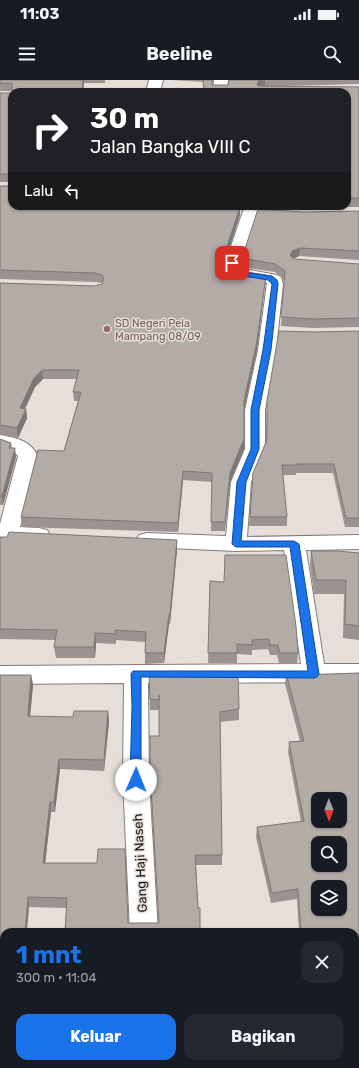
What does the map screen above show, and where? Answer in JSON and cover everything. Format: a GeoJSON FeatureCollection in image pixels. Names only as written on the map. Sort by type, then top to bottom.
{"type":"FeatureCollection","features":[{"type":"Feature","properties":{"kind":"street"},"geometry":{"type":"LineString","coordinates":[[236,544],[241,482],[255,449],[255,410],[277,333],[275,281],[270,278],[238,274],[231,270],[251,210]]}},
{"type":"Feature","properties":{"kind":"street"},"geometry":{"type":"LineString","coordinates":[[0,441],[18,445],[26,452],[28,456],[4,534],[55,536]]}},
{"type":"Feature","properties":{"kind":"street"},"geometry":{"type":"LineString","coordinates":[[126,539],[236,544],[359,542]]}},
{"type":"Feature","properties":{"kind":"street"},"geometry":{"type":"LineString","coordinates":[[294,544],[314,674]]}},
{"type":"Feature","properties":{"kind":"street"},"geometry":{"type":"LineString","coordinates":[[0,675],[359,673]]}},
{"type":"Feature","properties":{"kind":"street","name":"Gang Haji Naseh"},"geometry":{"type":"LineString","coordinates":[[136,674],[136,780],[144,928]]}},
{"type":"Feature","properties":{"kind":"building"},"geometry":{"type":"Polygon","coordinates":[[[0,80],[83,80],[82,88],[12,88],[12,83],[0,83],[0,80]]]}},
{"type":"Feature","properties":{"kind":"building"},"geometry":{"type":"Polygon","coordinates":[[[203,80],[212,80],[212,85],[228,85],[229,80],[259,80],[257,84],[258,86],[359,87],[359,198],[351,198],[351,88],[204,88],[203,80]]]}},
{"type":"Feature","properties":{"kind":"building"},"geometry":{"type":"Polygon","coordinates":[[[0,93],[8,93],[8,174],[0,174],[0,93]]]}},
{"type":"Feature","properties":{"kind":"building"},"geometry":{"type":"Polygon","coordinates":[[[0,186],[8,186],[8,210],[239,210],[222,262],[232,270],[266,275],[257,341],[244,401],[244,439],[230,473],[225,522],[211,522],[212,473],[183,471],[178,523],[21,517],[38,450],[64,451],[81,392],[73,392],[79,370],[42,370],[34,378],[20,408],[26,409],[17,428],[0,425],[0,283],[94,286],[102,284],[104,279],[102,275],[95,273],[0,270],[0,186]]]}},
{"type":"Feature","properties":{"kind":"building"},"geometry":{"type":"Polygon","coordinates":[[[258,210],[304,212],[359,211],[359,251],[300,248],[292,251],[290,255],[294,259],[359,264],[359,318],[313,319],[281,317],[285,271],[275,264],[242,258],[258,210]]]}},
{"type":"Feature","properties":{"kind":"building"},"geometry":{"type":"Polygon","coordinates":[[[279,331],[359,331],[359,518],[346,518],[334,464],[282,465],[287,517],[250,517],[253,473],[267,440],[267,401],[279,331]]]}},
{"type":"Feature","properties":{"kind":"building"},"geometry":{"type":"Polygon","coordinates":[[[0,439],[11,443],[9,448],[15,448],[2,496],[0,496],[0,439]]]}},
{"type":"Feature","properties":{"kind":"building"},"geometry":{"type":"Polygon","coordinates":[[[9,532],[177,540],[170,614],[164,653],[145,653],[146,632],[115,630],[115,634],[95,633],[94,647],[54,647],[57,630],[0,629],[0,537],[7,537],[9,532]]]}},
{"type":"Feature","properties":{"kind":"building"},"geometry":{"type":"Polygon","coordinates":[[[311,551],[359,553],[359,626],[345,624],[346,580],[316,580],[311,551]]]}},
{"type":"Feature","properties":{"kind":"building"},"geometry":{"type":"Polygon","coordinates":[[[225,555],[286,555],[296,626],[298,653],[280,653],[278,645],[270,645],[269,639],[252,640],[253,645],[237,644],[237,653],[208,653],[210,581],[224,582],[225,555]]]}},
{"type":"Feature","properties":{"kind":"building"},"geometry":{"type":"Polygon","coordinates":[[[286,673],[300,673],[300,675],[359,673],[359,928],[301,928],[298,889],[272,893],[257,827],[304,821],[289,742],[304,741],[286,673]]]}},
{"type":"Feature","properties":{"kind":"building"},"geometry":{"type":"Polygon","coordinates":[[[149,674],[238,674],[239,709],[220,712],[222,855],[195,855],[198,908],[200,908],[200,928],[65,928],[67,898],[28,897],[25,928],[0,928],[0,675],[31,675],[28,716],[73,717],[74,711],[108,711],[104,760],[59,759],[54,802],[50,802],[43,863],[97,863],[98,849],[125,849],[128,923],[159,923],[150,770],[150,736],[159,736],[159,700],[150,699],[149,674]]]}},
{"type":"Feature","properties":{"kind":"place","name":"SD Negeri Pela Mampang 08/09"},"geometry":{"type":"Point","coordinates":[107,329]}},
{"type":"Feature","properties":{"kind":"route"},"geometry":{"type":"LineString","coordinates":[[136,780],[136,674],[314,674],[294,544],[236,544],[241,482],[255,449],[255,410],[267,350],[274,301],[275,281],[270,278],[238,274],[231,270],[232,263]]}}]}
